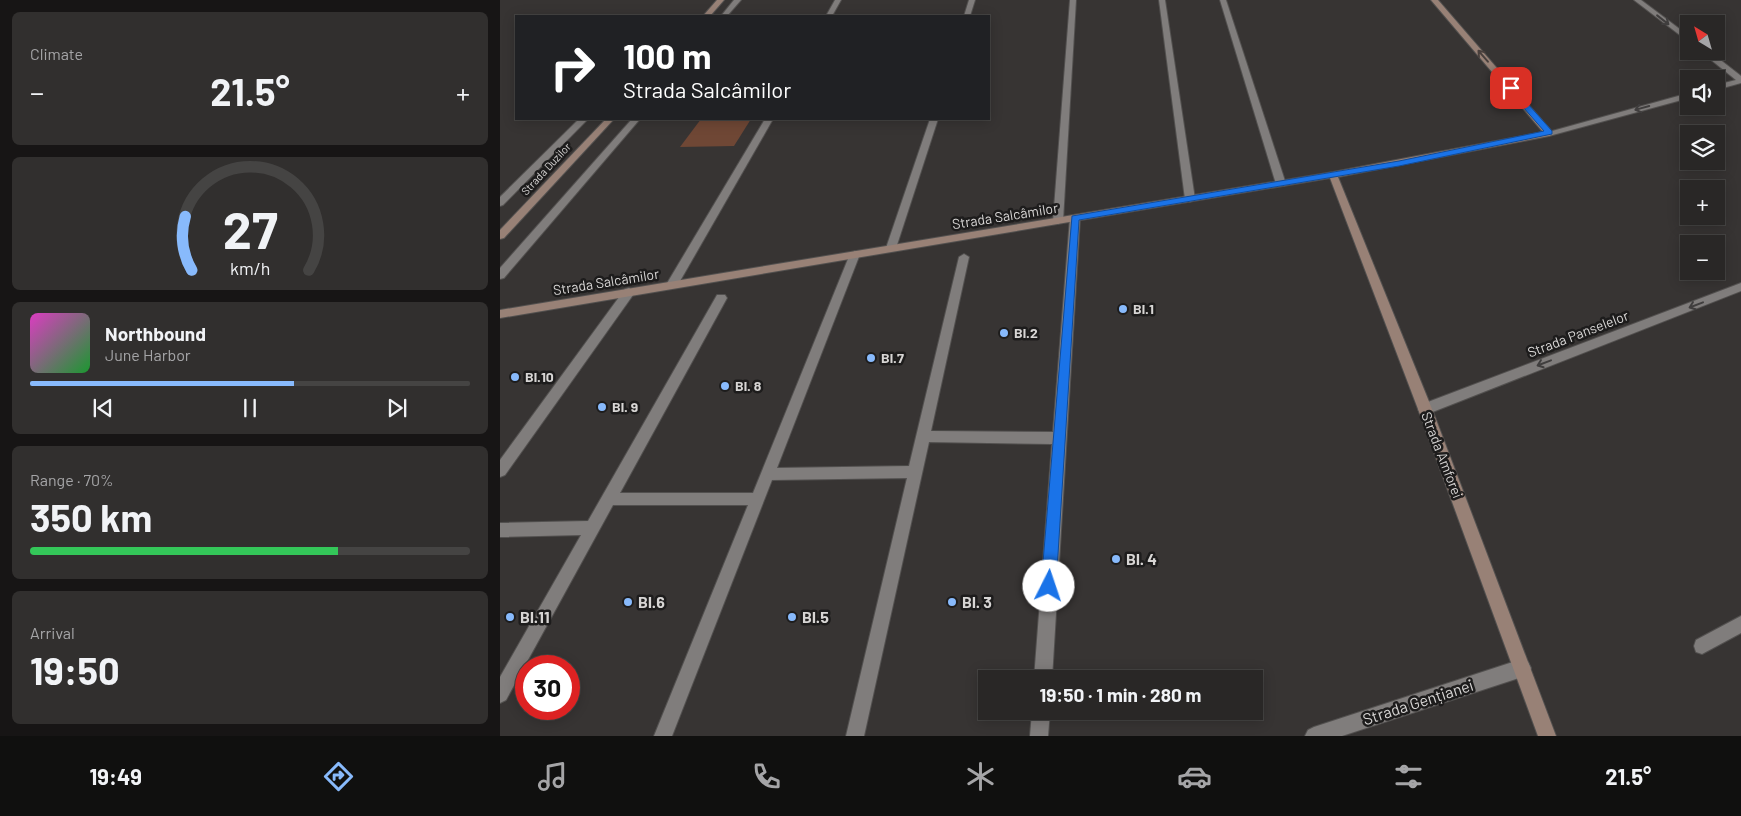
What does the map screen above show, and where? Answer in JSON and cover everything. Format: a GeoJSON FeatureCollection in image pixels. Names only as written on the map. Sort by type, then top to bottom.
{"type":"FeatureCollection","features":[{"type":"Feature","properties":{"kind":"street"},"geometry":{"type":"LineString","coordinates":[[707,15],[721,0]]}},
{"type":"Feature","properties":{"kind":"street"},"geometry":{"type":"LineString","coordinates":[[725,15],[738,0]]}},
{"type":"Feature","properties":{"kind":"street"},"geometry":{"type":"LineString","coordinates":[[830,15],[838,0]]}},
{"type":"Feature","properties":{"kind":"street"},"geometry":{"type":"LineString","coordinates":[[967,15],[972,0]]}},
{"type":"Feature","properties":{"kind":"street"},"geometry":{"type":"LineString","coordinates":[[1058,221],[1073,0]]}},
{"type":"Feature","properties":{"kind":"street"},"geometry":{"type":"LineString","coordinates":[[1162,0],[1190,199]]}},
{"type":"Feature","properties":{"kind":"street"},"geometry":{"type":"LineString","coordinates":[[1223,0],[1281,184]]}},
{"type":"Feature","properties":{"kind":"street"},"geometry":{"type":"LineString","coordinates":[[1434,0],[1549,132]]}},
{"type":"Feature","properties":{"kind":"street"},"geometry":{"type":"LineString","coordinates":[[1637,0],[1680,33]]}},
{"type":"Feature","properties":{"kind":"street"},"geometry":{"type":"LineString","coordinates":[[1715,60],[1741,81]]}},
{"type":"Feature","properties":{"kind":"street"},"geometry":{"type":"LineString","coordinates":[[1725,85],[1741,81]]}},
{"type":"Feature","properties":{"kind":"street","name":"Strada Salcâmilor"},"geometry":{"type":"LineString","coordinates":[[500,314],[1333,175],[1549,132],[1680,97]]}},
{"type":"Feature","properties":{"kind":"street"},"geometry":{"type":"LineString","coordinates":[[500,203],[583,120]]}},
{"type":"Feature","properties":{"kind":"street","name":"Strada Duzilor"},"geometry":{"type":"LineString","coordinates":[[500,236],[609,120]]}},
{"type":"Feature","properties":{"kind":"street"},"geometry":{"type":"LineString","coordinates":[[500,275],[635,120]]}},
{"type":"Feature","properties":{"kind":"street"},"geometry":{"type":"LineString","coordinates":[[672,285],[768,120]]}},
{"type":"Feature","properties":{"kind":"street"},"geometry":{"type":"LineString","coordinates":[[891,248],[934,120]]}},
{"type":"Feature","properties":{"kind":"street","name":"Strada Amforei"},"geometry":{"type":"LineString","coordinates":[[1333,175],[1425,409],[1547,736]]}},
{"type":"Feature","properties":{"kind":"street"},"geometry":{"type":"LineString","coordinates":[[1044,670],[1058,438],[1075,218]]}},
{"type":"Feature","properties":{"kind":"street"},"geometry":{"type":"LineString","coordinates":[[663,736],[855,254]]}},
{"type":"Feature","properties":{"kind":"street"},"geometry":{"type":"LineString","coordinates":[[855,736],[964,256]]}},
{"type":"Feature","properties":{"kind":"street","name":"Strada Panselelor"},"geometry":{"type":"LineString","coordinates":[[1425,409],[1741,287]]}},
{"type":"Feature","properties":{"kind":"street"},"geometry":{"type":"LineString","coordinates":[[500,471],[629,292]]}},
{"type":"Feature","properties":{"kind":"street"},"geometry":{"type":"LineString","coordinates":[[500,694],[721,298]]}},
{"type":"Feature","properties":{"kind":"street"},"geometry":{"type":"LineString","coordinates":[[922,436],[1058,438]]}},
{"type":"Feature","properties":{"kind":"street"},"geometry":{"type":"LineString","coordinates":[[767,474],[914,472]]}},
{"type":"Feature","properties":{"kind":"street"},"geometry":{"type":"LineString","coordinates":[[609,499],[758,499]]}},
{"type":"Feature","properties":{"kind":"street"},"geometry":{"type":"LineString","coordinates":[[500,530],[593,528]]}},
{"type":"Feature","properties":{"kind":"street"},"geometry":{"type":"LineString","coordinates":[[1702,646],[1741,624]]}},
{"type":"Feature","properties":{"kind":"street","name":"Strada Gențianei"},"geometry":{"type":"LineString","coordinates":[[1314,736],[1522,668]]}},
{"type":"Feature","properties":{"kind":"street"},"geometry":{"type":"LineString","coordinates":[[1039,736],[1040,720]]}},
{"type":"Feature","properties":{"kind":"shaded area"},"geometry":{"type":"Polygon","coordinates":[[[700,120],[750,120],[734,146],[680,147],[700,120]]]}},
{"type":"Feature","properties":{"kind":"place","name":"Bl.1"},"geometry":{"type":"Point","coordinates":[1123,309]}},
{"type":"Feature","properties":{"kind":"place","name":"Bl.2"},"geometry":{"type":"Point","coordinates":[1004,333]}},
{"type":"Feature","properties":{"kind":"place","name":"Bl.7"},"geometry":{"type":"Point","coordinates":[871,358]}},
{"type":"Feature","properties":{"kind":"place","name":"Bl.10"},"geometry":{"type":"Point","coordinates":[515,377]}},
{"type":"Feature","properties":{"kind":"place","name":"Bl. 8"},"geometry":{"type":"Point","coordinates":[725,386]}},
{"type":"Feature","properties":{"kind":"place","name":"Bl. 9"},"geometry":{"type":"Point","coordinates":[602,407]}},
{"type":"Feature","properties":{"kind":"place","name":"Bl. 4"},"geometry":{"type":"Point","coordinates":[1116,559]}},
{"type":"Feature","properties":{"kind":"place","name":"Bl.6"},"geometry":{"type":"Point","coordinates":[628,602]}},
{"type":"Feature","properties":{"kind":"place","name":"Bl. 3"},"geometry":{"type":"Point","coordinates":[952,602]}},
{"type":"Feature","properties":{"kind":"place","name":"Bl.11"},"geometry":{"type":"Point","coordinates":[510,617]}},
{"type":"Feature","properties":{"kind":"place","name":"Bl.5"},"geometry":{"type":"Point","coordinates":[792,617]}},
{"type":"Feature","properties":{"kind":"route"},"geometry":{"type":"LineString","coordinates":[[1049,586],[1072,235],[1075,218],[1399,164],[1549,132],[1511,88]]}}]}
